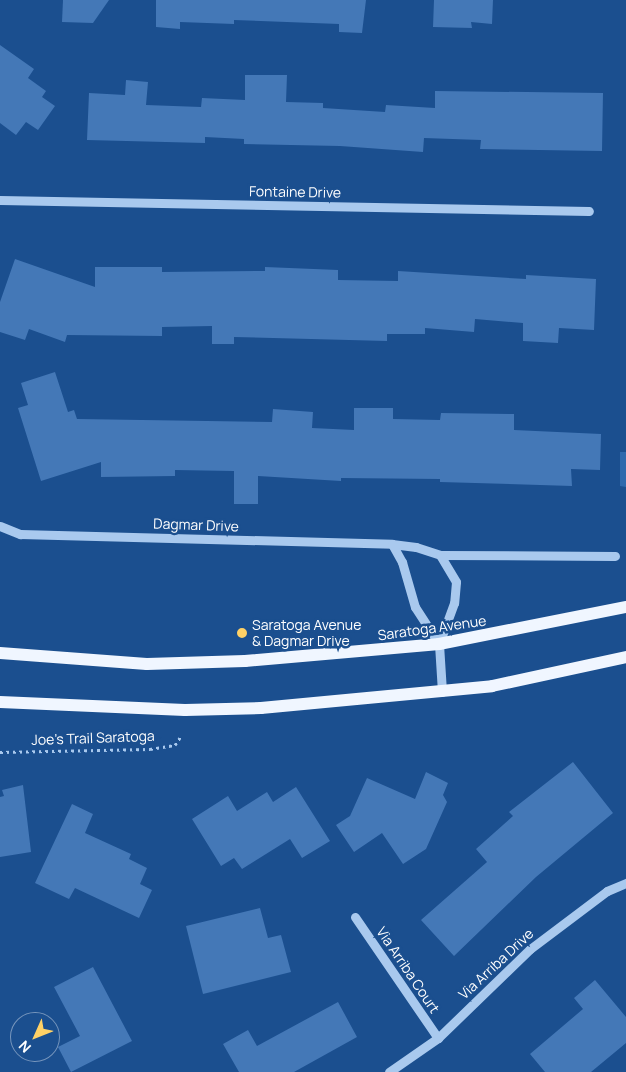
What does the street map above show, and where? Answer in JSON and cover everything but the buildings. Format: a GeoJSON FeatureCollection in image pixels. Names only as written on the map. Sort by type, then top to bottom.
{"type":"FeatureCollection","features":[{"type":"Feature","properties":{"kind":"main road","name":"Saratoga Avenue"},"geometry":{"type":"LineString","coordinates":[[0,653],[156,664],[263,660],[439,644],[626,607]]}},
{"type":"Feature","properties":{"kind":"main road"},"geometry":{"type":"LineString","coordinates":[[0,702],[185,710],[280,707],[492,686],[626,657]]}},
{"type":"Feature","properties":{"kind":"street","name":"Fontaine Drive"},"geometry":{"type":"LineString","coordinates":[[0,200],[589,211]]}},
{"type":"Feature","properties":{"kind":"street","name":"Dagmar Drive"},"geometry":{"type":"LineString","coordinates":[[0,526],[20,534],[392,544],[416,547],[440,555],[615,556]]}},
{"type":"Feature","properties":{"kind":"street"},"geometry":{"type":"LineString","coordinates":[[392,544],[402,562],[415,607],[439,644]]}},
{"type":"Feature","properties":{"kind":"street"},"geometry":{"type":"LineString","coordinates":[[440,555],[456,582],[454,603],[439,644],[442,692]]}},
{"type":"Feature","properties":{"kind":"street","name":"Via Arriba Drive"},"geometry":{"type":"LineString","coordinates":[[389,1072],[438,1038],[530,949],[607,891],[626,883]]}},
{"type":"Feature","properties":{"kind":"street","name":"Via Arriba Court"},"geometry":{"type":"LineString","coordinates":[[355,917],[438,1038]]}},
{"type":"Feature","properties":{"kind":"path","name":"Joe's Trail Saratoga"},"geometry":{"type":"LineString","coordinates":[[0,752],[150,749],[175,745],[181,736]]}},
{"type":"Feature","properties":{"kind":"shaded area"},"geometry":{"type":"Polygon","coordinates":[[[620,452],[626,452],[626,487],[620,486],[620,452]]]}},
{"type":"Feature","properties":{"kind":"place","name":"Saratoga Avenue & Dagmar Drive"},"geometry":{"type":"Point","coordinates":[242,633]}}]}
